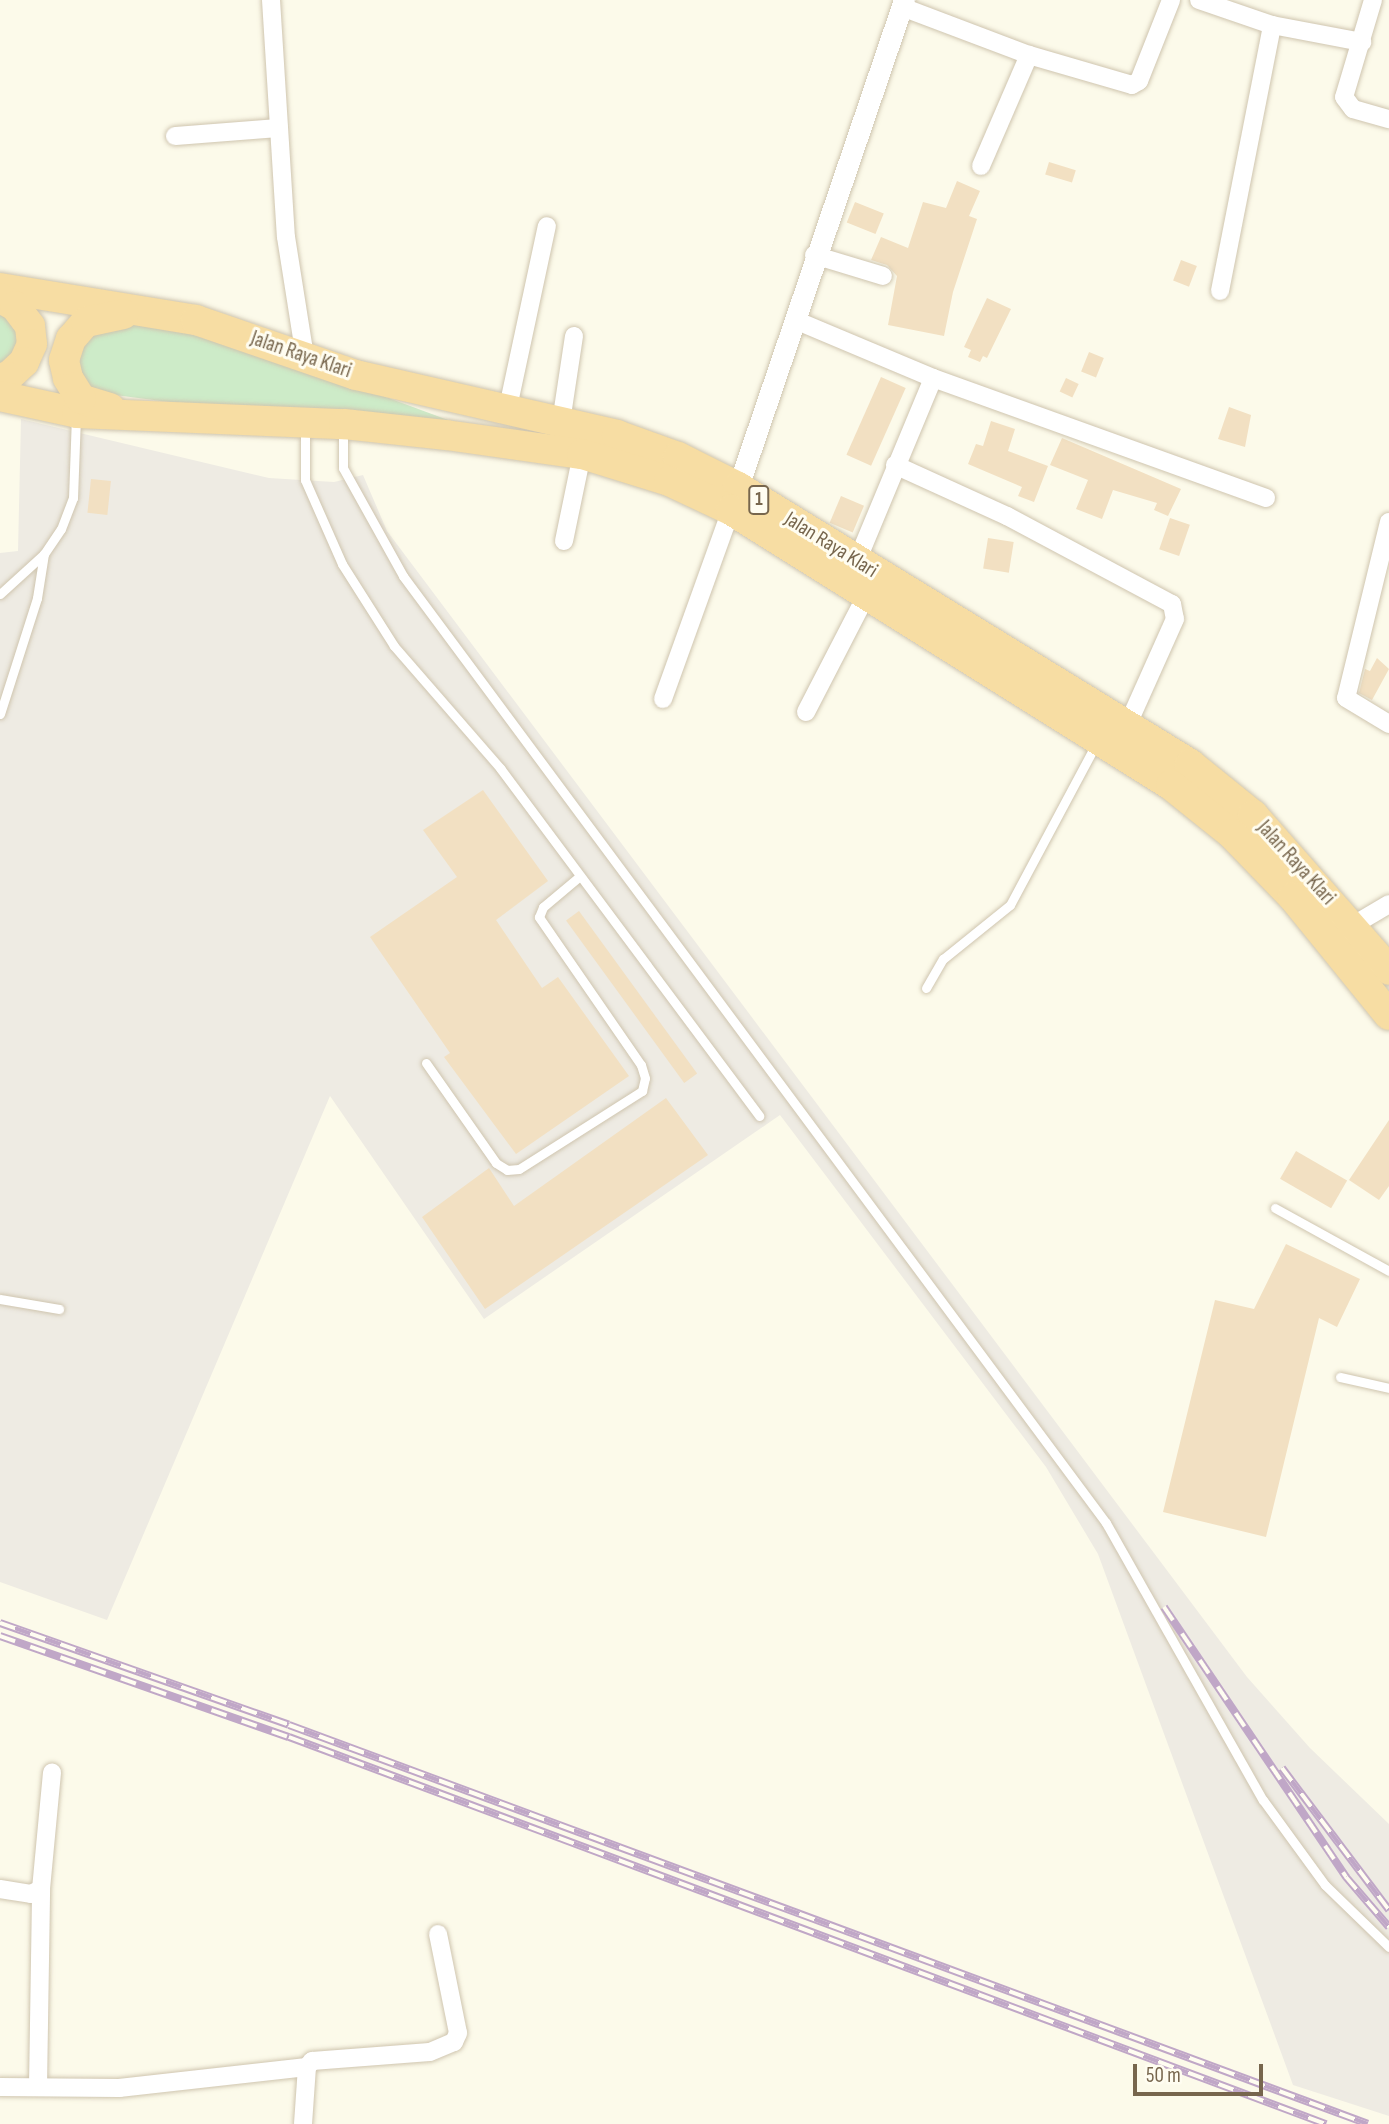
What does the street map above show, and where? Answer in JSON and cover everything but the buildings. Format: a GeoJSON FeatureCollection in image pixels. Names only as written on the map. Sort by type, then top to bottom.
{"type":"FeatureCollection","features":[{"type":"Feature","properties":{"kind":"highway","name":"Jalan Raya Klari"},"geometry":{"type":"LineString","coordinates":[[0,288],[196,320],[305,357],[507,412],[617,435],[678,457],[867,594],[1171,785],[1232,834],[1293,897],[1389,1015]]}},
{"type":"Feature","properties":{"kind":"highway"},"geometry":{"type":"LineString","coordinates":[[0,298],[15,306],[30,326],[32,344],[24,362],[8,377],[0,379]]}},
{"type":"Feature","properties":{"kind":"highway"},"geometry":{"type":"LineString","coordinates":[[196,320],[111,313],[86,322],[71,339],[64,360],[68,378],[81,399],[100,407],[222,420]]}},
{"type":"Feature","properties":{"kind":"highway","name":"Jalan Raya Klari"},"geometry":{"type":"LineString","coordinates":[[0,396],[77,413],[344,424],[582,454],[734,498],[857,562],[1191,764],[1253,815],[1389,970]]}},
{"type":"Feature","properties":{"kind":"street"},"geometry":{"type":"LineString","coordinates":[[271,0],[286,237],[305,357]]}},
{"type":"Feature","properties":{"kind":"street"},"geometry":{"type":"LineString","coordinates":[[663,699],[795,320],[814,255],[903,4],[1029,55],[1132,85],[1139,81],[1171,0]]}},
{"type":"Feature","properties":{"kind":"street"},"geometry":{"type":"LineString","coordinates":[[1199,0],[1272,25],[1362,42]]}},
{"type":"Feature","properties":{"kind":"street"},"geometry":{"type":"LineString","coordinates":[[1373,0],[1344,97],[1346,106],[1389,119]]}},
{"type":"Feature","properties":{"kind":"street"},"geometry":{"type":"LineString","coordinates":[[1220,291],[1272,25]]}},
{"type":"Feature","properties":{"kind":"street"},"geometry":{"type":"LineString","coordinates":[[981,166],[1029,55]]}},
{"type":"Feature","properties":{"kind":"street"},"geometry":{"type":"LineString","coordinates":[[175,136],[279,128]]}},
{"type":"Feature","properties":{"kind":"street"},"geometry":{"type":"LineString","coordinates":[[507,412],[547,226]]}},
{"type":"Feature","properties":{"kind":"street"},"geometry":{"type":"LineString","coordinates":[[814,255],[883,276]]}},
{"type":"Feature","properties":{"kind":"street"},"geometry":{"type":"LineString","coordinates":[[795,320],[933,378],[1266,498]]}},
{"type":"Feature","properties":{"kind":"street"},"geometry":{"type":"LineString","coordinates":[[561,422],[574,336]]}},
{"type":"Feature","properties":{"kind":"street"},"geometry":{"type":"LineString","coordinates":[[857,562],[933,378]]}},
{"type":"Feature","properties":{"kind":"street"},"geometry":{"type":"LineString","coordinates":[[564,541],[582,454]]}},
{"type":"Feature","properties":{"kind":"street"},"geometry":{"type":"LineString","coordinates":[[895,466],[1007,516],[1172,604],[1175,620],[1128,724]]}},
{"type":"Feature","properties":{"kind":"street"},"geometry":{"type":"LineString","coordinates":[[1389,522],[1346,698],[1389,724]]}},
{"type":"Feature","properties":{"kind":"street"},"geometry":{"type":"LineString","coordinates":[[806,712],[867,594]]}},
{"type":"Feature","properties":{"kind":"street"},"geometry":{"type":"LineString","coordinates":[[1352,926],[1389,904]]}},
{"type":"Feature","properties":{"kind":"street"},"geometry":{"type":"LineString","coordinates":[[38,2087],[41,1889],[52,1773]]}},
{"type":"Feature","properties":{"kind":"street"},"geometry":{"type":"LineString","coordinates":[[0,1889],[32,1894],[41,1889]]}},
{"type":"Feature","properties":{"kind":"street"},"geometry":{"type":"LineString","coordinates":[[303,2124],[307,2067],[312,2061],[430,2052],[454,2042],[458,2033],[438,1934]]}},
{"type":"Feature","properties":{"kind":"street"},"geometry":{"type":"LineString","coordinates":[[0,2087],[119,2088],[307,2067]]}},
{"type":"Feature","properties":{"kind":"lane"},"geometry":{"type":"LineString","coordinates":[[0,594],[44,554],[61,529],[73,498],[77,413]]}},
{"type":"Feature","properties":{"kind":"lane"},"geometry":{"type":"LineString","coordinates":[[305,423],[305,480],[342,564],[394,646],[500,768],[759,1116]]}},
{"type":"Feature","properties":{"kind":"lane"},"geometry":{"type":"LineString","coordinates":[[344,424],[343,468],[404,576],[1106,1523],[1263,1800],[1325,1885],[1389,1947]]}},
{"type":"Feature","properties":{"kind":"lane"},"geometry":{"type":"LineString","coordinates":[[0,714],[37,598],[44,554]]}},
{"type":"Feature","properties":{"kind":"lane"},"geometry":{"type":"LineString","coordinates":[[926,988],[943,960],[1010,905],[1099,739]]}},
{"type":"Feature","properties":{"kind":"lane"},"geometry":{"type":"LineString","coordinates":[[426,1063],[496,1163],[507,1170],[519,1169],[642,1091],[645,1077],[641,1065],[539,917],[543,907],[580,876]]}},
{"type":"Feature","properties":{"kind":"lane"},"geometry":{"type":"LineString","coordinates":[[1275,1208],[1389,1271]]}},
{"type":"Feature","properties":{"kind":"lane"},"geometry":{"type":"LineString","coordinates":[[0,1299],[59,1308]]}},
{"type":"Feature","properties":{"kind":"lane"},"geometry":{"type":"LineString","coordinates":[[1340,1377],[1389,1388]]}},
{"type":"Feature","properties":{"kind":"shaded area"},"geometry":{"type":"Polygon","coordinates":[[[21,419],[269,478],[334,482],[363,475],[387,531],[1247,1677],[1310,1748],[1389,1824],[1389,2116],[1293,2085],[1098,1554],[1046,1467],[780,1115],[484,1319],[330,1096],[107,1620],[0,1582],[0,553],[18,551],[21,419]]]}},
{"type":"Feature","properties":{"kind":"green space"},"geometry":{"type":"Polygon","coordinates":[[[0,307],[24,344],[0,372],[0,307]]]}},
{"type":"Feature","properties":{"kind":"green space"},"geometry":{"type":"Polygon","coordinates":[[[119,318],[185,331],[302,366],[448,420],[169,402],[84,391],[75,346],[119,318]]]}},
{"type":"Feature","properties":{"kind":"railway"},"geometry":{"type":"LineString","coordinates":[[1164,1607],[1346,1877],[1389,1927]]}},
{"type":"Feature","properties":{"kind":"railway"},"geometry":{"type":"LineString","coordinates":[[0,1623],[289,1725],[1368,2124]]}},
{"type":"Feature","properties":{"kind":"railway"},"geometry":{"type":"LineString","coordinates":[[0,1636],[289,1737],[1326,2124]]}},
{"type":"Feature","properties":{"kind":"railway"},"geometry":{"type":"LineString","coordinates":[[1282,1768],[1389,1910]]}}]}
